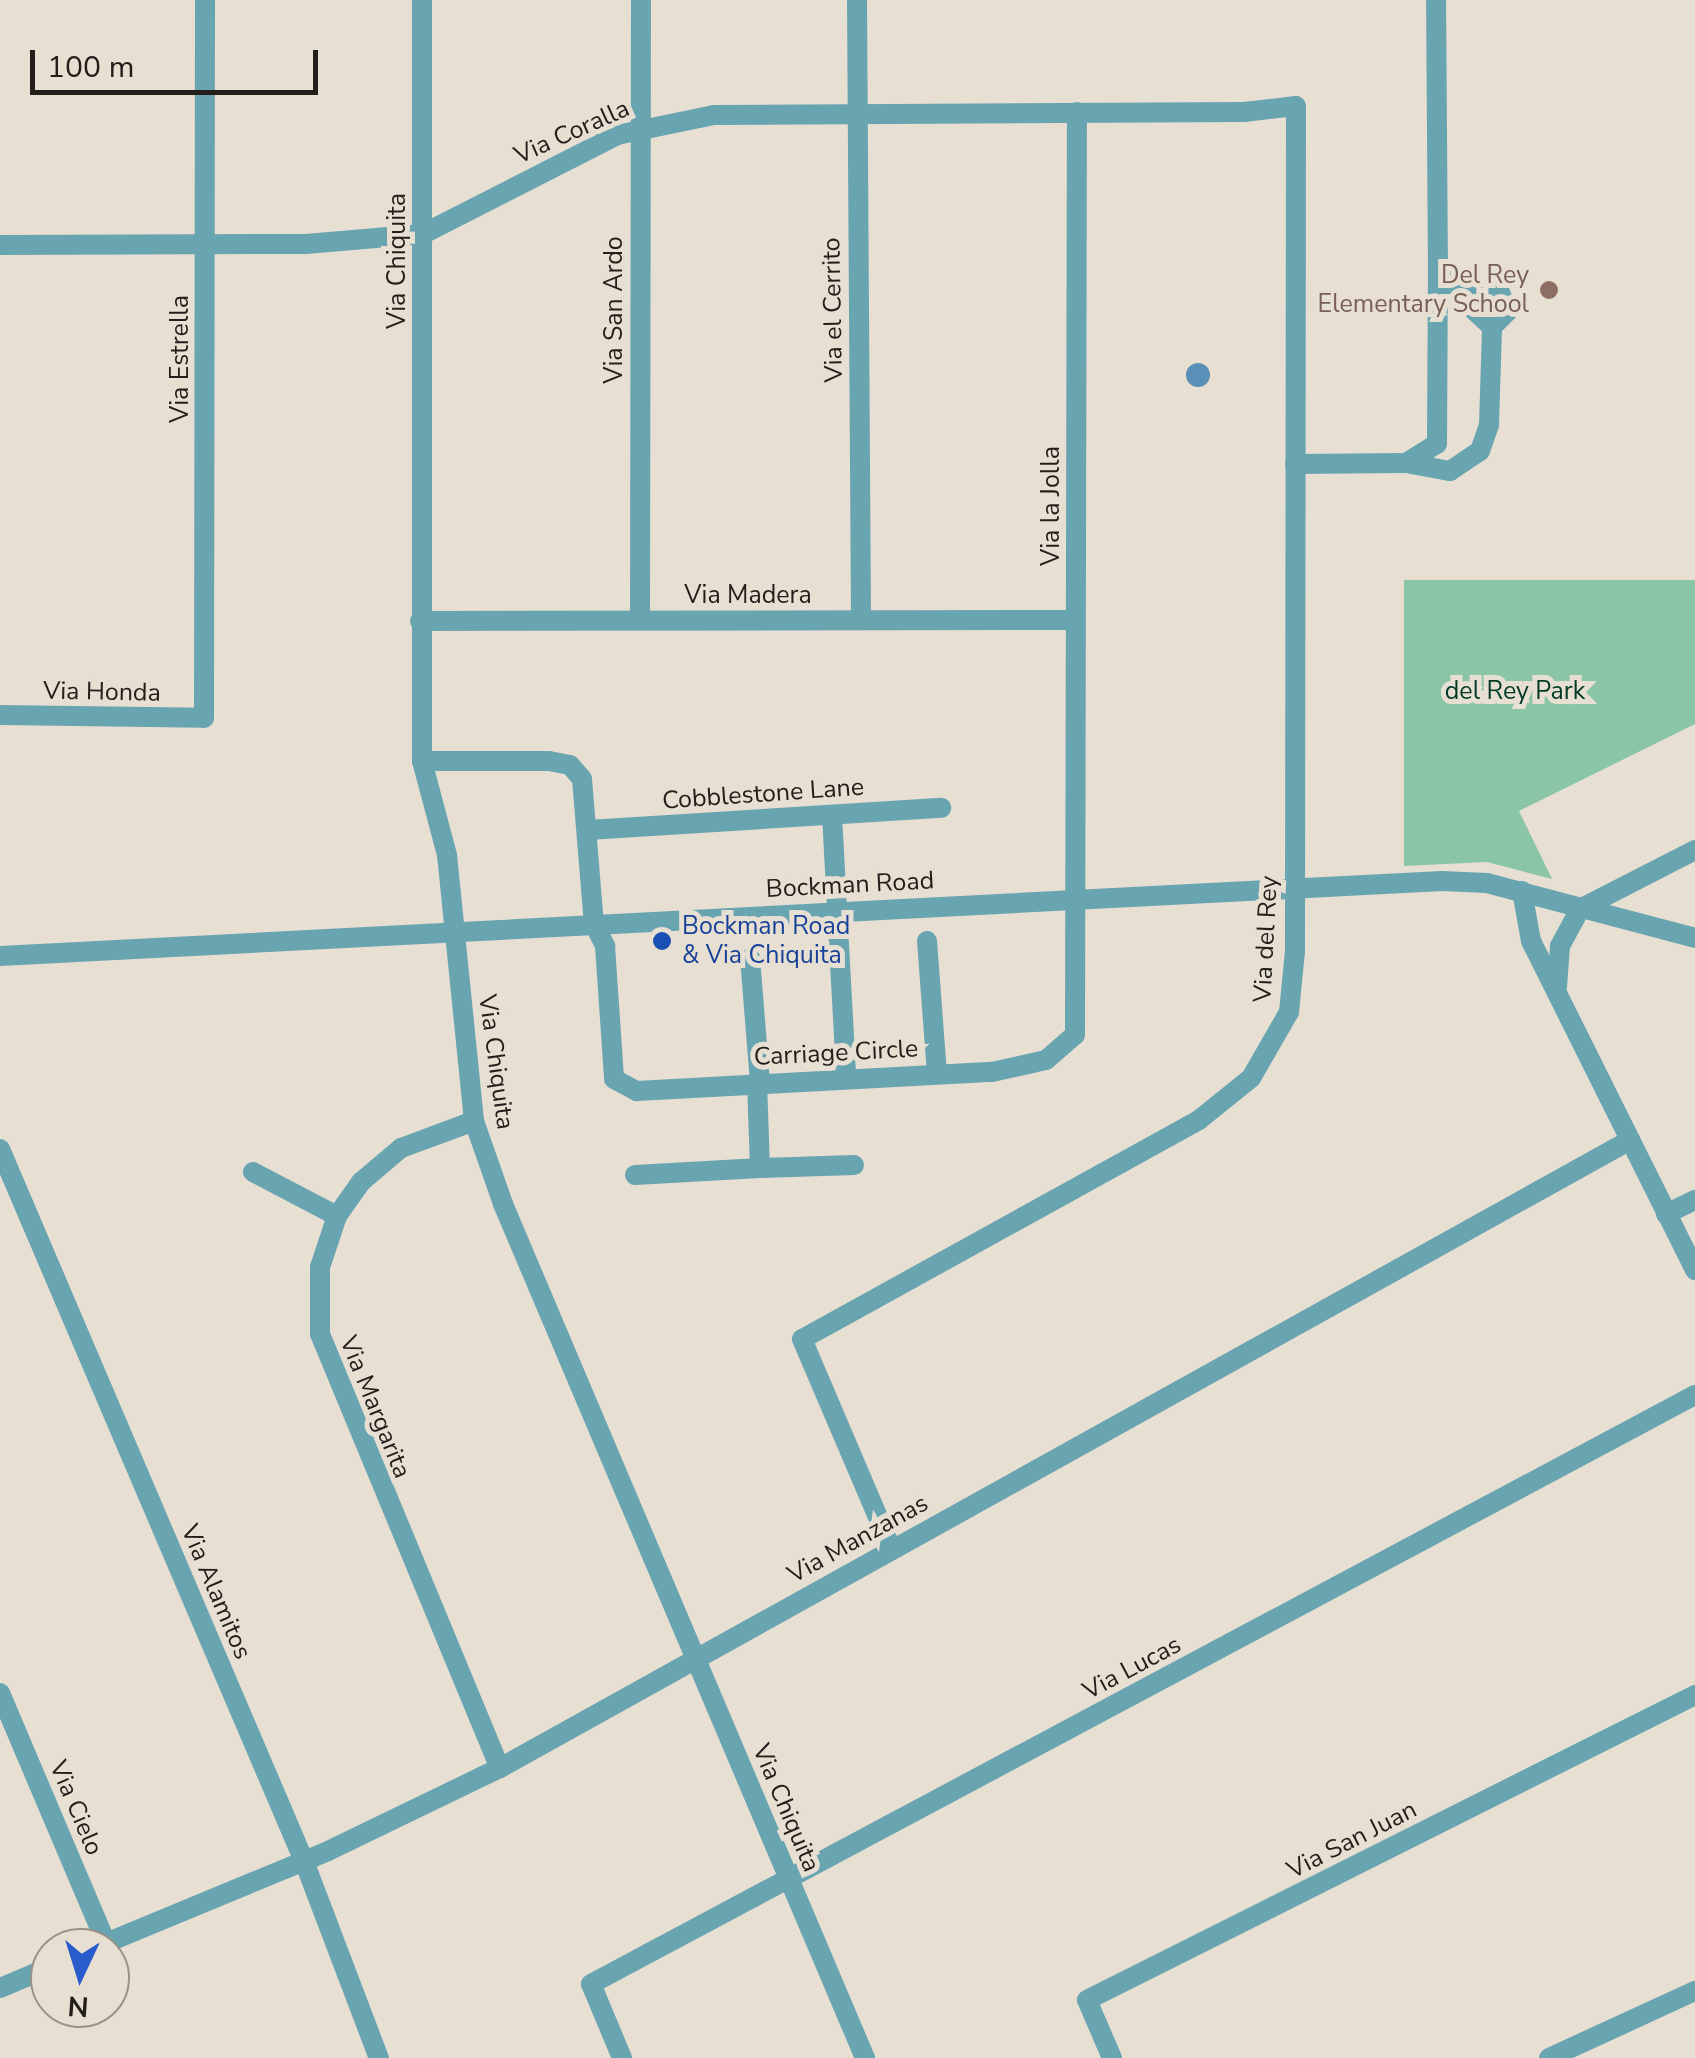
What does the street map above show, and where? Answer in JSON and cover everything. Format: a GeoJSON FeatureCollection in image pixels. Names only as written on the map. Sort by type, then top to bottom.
{"type":"FeatureCollection","features":[{"type":"Feature","properties":{"kind":"street","name":"Via Estrella"},"geometry":{"type":"LineString","coordinates":[[204,0],[204,718]]}},
{"type":"Feature","properties":{"kind":"street","name":"Via Chiquita"},"geometry":{"type":"LineString","coordinates":[[422,0],[422,761],[447,855],[474,1120],[502,1204],[865,2058]]}},
{"type":"Feature","properties":{"kind":"street","name":"Via San Ardo"},"geometry":{"type":"LineString","coordinates":[[640,620],[641,0]]}},
{"type":"Feature","properties":{"kind":"street","name":"Via el Cerrito"},"geometry":{"type":"LineString","coordinates":[[856,0],[861,619]]}},
{"type":"Feature","properties":{"kind":"street"},"geometry":{"type":"LineString","coordinates":[[1406,463],[1437,444],[1436,0]]}},
{"type":"Feature","properties":{"kind":"street","name":"Via Coralla"},"geometry":{"type":"LineString","coordinates":[[0,245],[205,246],[423,234],[640,126],[714,116],[1296,106]]}},
{"type":"Feature","properties":{"kind":"street","name":"Via del Rey"},"geometry":{"type":"LineString","coordinates":[[891,1548],[802,1339],[1199,1120],[1252,1078],[1289,1012],[1294,888],[1296,106]]}},
{"type":"Feature","properties":{"kind":"street","name":"Via la Jolla"},"geometry":{"type":"LineString","coordinates":[[1076,899],[1077,112]]}},
{"type":"Feature","properties":{"kind":"street"},"geometry":{"type":"LineString","coordinates":[[1438,277],[1492,327]]}},
{"type":"Feature","properties":{"kind":"street"},"geometry":{"type":"LineString","coordinates":[[1295,464],[1406,463],[1450,470],[1480,451],[1489,425],[1492,327],[1508,311],[1499,290],[1438,277]]}},
{"type":"Feature","properties":{"kind":"street","name":"Via Madera"},"geometry":{"type":"LineString","coordinates":[[420,622],[1075,620]]}},
{"type":"Feature","properties":{"kind":"street","name":"Via Honda"},"geometry":{"type":"LineString","coordinates":[[0,715],[204,718]]}},
{"type":"Feature","properties":{"kind":"street"},"geometry":{"type":"LineString","coordinates":[[422,761],[570,765],[582,779],[594,924]]}},
{"type":"Feature","properties":{"kind":"street","name":"Cobblestone Lane"},"geometry":{"type":"LineString","coordinates":[[588,830],[941,808]]}},
{"type":"Feature","properties":{"kind":"street"},"geometry":{"type":"LineString","coordinates":[[832,815],[834,911],[846,1075]]}},
{"type":"Feature","properties":{"kind":"street"},"geometry":{"type":"LineString","coordinates":[[1558,997],[1560,946],[1580,908],[1695,850]]}},
{"type":"Feature","properties":{"kind":"street","name":"Bockman Road"},"geometry":{"type":"LineString","coordinates":[[0,956],[1442,881],[1522,892],[1695,938]]}},
{"type":"Feature","properties":{"kind":"street"},"geometry":{"type":"LineString","coordinates":[[1522,892],[1531,941],[1695,1270]]}},
{"type":"Feature","properties":{"kind":"street","name":"Carriage Circle"},"geometry":{"type":"LineString","coordinates":[[594,924],[605,946],[614,1079],[637,1091],[846,1075],[992,1072],[1046,1060],[1075,1035],[1076,899]]}},
{"type":"Feature","properties":{"kind":"street"},"geometry":{"type":"LineString","coordinates":[[927,942],[937,1073]]}},
{"type":"Feature","properties":{"kind":"street"},"geometry":{"type":"LineString","coordinates":[[750,958],[760,1168]]}},
{"type":"Feature","properties":{"kind":"street","name":"Via Margarita"},"geometry":{"type":"LineString","coordinates":[[474,1120],[402,1148],[361,1182],[337,1216],[320,1267],[320,1334],[500,1768]]}},
{"type":"Feature","properties":{"kind":"street","name":"Via Manzanas"},"geometry":{"type":"LineString","coordinates":[[130,1933],[304,1861],[500,1768],[1630,1140]]}},
{"type":"Feature","properties":{"kind":"street","name":"Via Alamitos"},"geometry":{"type":"LineString","coordinates":[[0,1148],[304,1861],[379,2058]]}},
{"type":"Feature","properties":{"kind":"street"},"geometry":{"type":"LineString","coordinates":[[635,1175],[854,1165]]}},
{"type":"Feature","properties":{"kind":"street"},"geometry":{"type":"LineString","coordinates":[[253,1172],[337,1216]]}},
{"type":"Feature","properties":{"kind":"street"},"geometry":{"type":"LineString","coordinates":[[1666,1214],[1695,1200]]}},
{"type":"Feature","properties":{"kind":"street","name":"Via Lucas"},"geometry":{"type":"LineString","coordinates":[[622,2058],[592,1984],[1695,1396]]}},
{"type":"Feature","properties":{"kind":"street","name":"Via Cielo"},"geometry":{"type":"LineString","coordinates":[[0,1694],[93,1928]]}},
{"type":"Feature","properties":{"kind":"street","name":"Via San Juan"},"geometry":{"type":"LineString","coordinates":[[1112,2058],[1087,2000],[1695,1695]]}},
{"type":"Feature","properties":{"kind":"street"},"geometry":{"type":"LineString","coordinates":[[0,1988],[30,1975]]}},
{"type":"Feature","properties":{"kind":"street"},"geometry":{"type":"LineString","coordinates":[[1549,2058],[1695,1991]]}},
{"type":"Feature","properties":{"kind":"green space","name":"del Rey Park"},"geometry":{"type":"Polygon","coordinates":[[[1404,580],[1695,580],[1695,724],[1519,811],[1552,879],[1487,862],[1404,866],[1404,580]]]}},
{"type":"Feature","properties":{"kind":"water"},"geometry":{"type":"Polygon","coordinates":[[[1198,363],[1210,375],[1198,387],[1186,375],[1198,363]]]}},
{"type":"Feature","properties":{"kind":"place","name":"Del Rey Elementary School"},"geometry":{"type":"Point","coordinates":[1549,290]}},
{"type":"Feature","properties":{"kind":"place","name":"Bockman Road & Via Chiquita"},"geometry":{"type":"Point","coordinates":[662,941]}}]}
